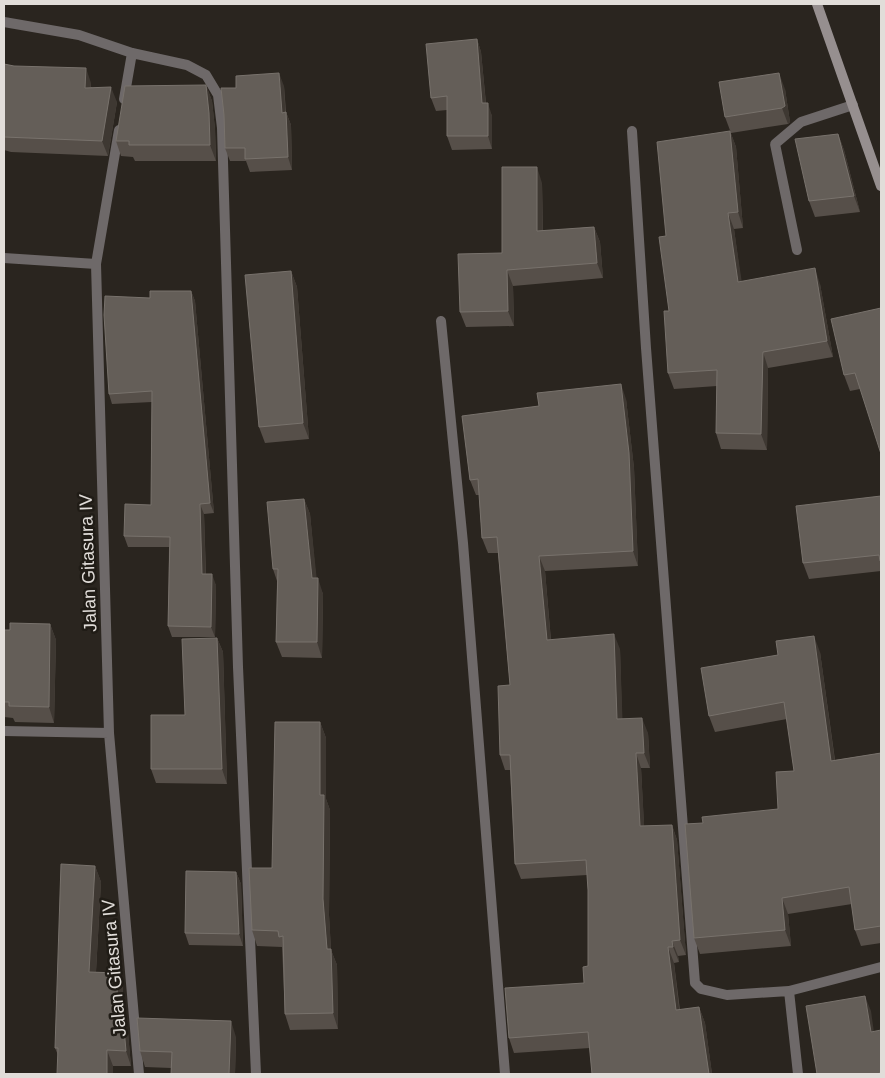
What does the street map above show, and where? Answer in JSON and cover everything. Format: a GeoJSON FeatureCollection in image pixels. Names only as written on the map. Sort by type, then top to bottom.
{"type":"FeatureCollection","features":[{"type":"Feature","properties":{"kind":"main road"},"geometry":{"type":"LineString","coordinates":[[817,4],[881,186]]}},
{"type":"Feature","properties":{"kind":"street"},"geometry":{"type":"LineString","coordinates":[[4,22],[78,35],[132,53],[187,65],[206,75],[218,96],[221,120],[238,667],[256,1074]]}},
{"type":"Feature","properties":{"kind":"street","name":"Jalan Gitasura IV"},"geometry":{"type":"LineString","coordinates":[[132,53],[96,264],[109,733],[139,1074]]}},
{"type":"Feature","properties":{"kind":"street"},"geometry":{"type":"LineString","coordinates":[[797,250],[775,144],[801,122],[853,105]]}},
{"type":"Feature","properties":{"kind":"street"},"geometry":{"type":"LineString","coordinates":[[632,131],[646,348],[696,983],[701,989],[727,995],[789,991],[881,967]]}},
{"type":"Feature","properties":{"kind":"street"},"geometry":{"type":"LineString","coordinates":[[4,258],[96,264]]}},
{"type":"Feature","properties":{"kind":"street"},"geometry":{"type":"LineString","coordinates":[[441,321],[463,543],[505,1074]]}},
{"type":"Feature","properties":{"kind":"street"},"geometry":{"type":"LineString","coordinates":[[4,731],[109,733]]}},
{"type":"Feature","properties":{"kind":"street"},"geometry":{"type":"LineString","coordinates":[[789,991],[798,1074]]}},
{"type":"Feature","properties":{"kind":"building"},"geometry":{"type":"Polygon","coordinates":[[[477,39],[482,103],[488,103],[488,136],[447,136],[447,96],[431,98],[426,44],[477,39]]]}},
{"type":"Feature","properties":{"kind":"building"},"geometry":{"type":"Polygon","coordinates":[[[4,64],[14,66],[86,68],[85,88],[111,87],[102,141],[4,137],[4,64]]]}},
{"type":"Feature","properties":{"kind":"building"},"geometry":{"type":"Polygon","coordinates":[[[279,73],[282,113],[286,112],[288,157],[245,159],[245,148],[225,148],[221,88],[236,88],[236,76],[279,73]]]}},
{"type":"Feature","properties":{"kind":"building"},"geometry":{"type":"Polygon","coordinates":[[[779,73],[785,106],[725,117],[719,82],[779,73]]]}},
{"type":"Feature","properties":{"kind":"building"},"geometry":{"type":"Polygon","coordinates":[[[206,85],[210,145],[129,145],[129,141],[116,141],[125,86],[206,85]]]}},
{"type":"Feature","properties":{"kind":"building"},"geometry":{"type":"Polygon","coordinates":[[[730,131],[738,212],[728,213],[738,282],[815,268],[827,341],[763,352],[761,434],[716,433],[717,370],[668,373],[664,311],[669,311],[659,237],[666,236],[657,142],[730,131]]]}},
{"type":"Feature","properties":{"kind":"building"},"geometry":{"type":"Polygon","coordinates":[[[838,134],[854,196],[809,201],[795,139],[838,134]]]}},
{"type":"Feature","properties":{"kind":"building"},"geometry":{"type":"Polygon","coordinates":[[[502,167],[537,167],[537,231],[594,227],[597,263],[507,270],[508,311],[460,312],[458,254],[502,253],[502,167]]]}},
{"type":"Feature","properties":{"kind":"building"},"geometry":{"type":"Polygon","coordinates":[[[291,271],[303,423],[259,427],[245,275],[291,271]]]}},
{"type":"Feature","properties":{"kind":"building"},"geometry":{"type":"Polygon","coordinates":[[[150,291],[191,291],[210,503],[200,504],[202,574],[212,574],[211,627],[168,626],[170,537],[124,536],[125,504],[151,505],[152,391],[109,394],[104,315],[105,296],[150,298],[150,291]]]}},
{"type":"Feature","properties":{"kind":"building"},"geometry":{"type":"Polygon","coordinates":[[[881,308],[881,454],[855,373],[844,375],[831,319],[881,308]]]}},
{"type":"Feature","properties":{"kind":"building"},"geometry":{"type":"Polygon","coordinates":[[[621,384],[629,453],[633,551],[539,556],[547,640],[614,634],[617,719],[642,718],[644,753],[636,753],[640,826],[672,825],[680,940],[672,941],[673,947],[668,947],[676,1010],[699,1007],[709,1074],[592,1074],[588,1032],[509,1038],[505,988],[584,983],[583,967],[588,966],[586,860],[515,864],[510,755],[500,755],[498,686],[510,685],[497,537],[482,538],[478,479],[470,480],[462,416],[539,406],[537,393],[621,384]]]}},
{"type":"Feature","properties":{"kind":"building"},"geometry":{"type":"Polygon","coordinates":[[[881,496],[881,561],[879,555],[803,563],[796,506],[881,496]]]}},
{"type":"Feature","properties":{"kind":"building"},"geometry":{"type":"Polygon","coordinates":[[[304,499],[312,578],[318,578],[317,642],[276,642],[278,569],[273,569],[267,502],[304,499]]]}},
{"type":"Feature","properties":{"kind":"building"},"geometry":{"type":"Polygon","coordinates":[[[10,623],[50,624],[49,707],[9,706],[9,702],[4,702],[4,630],[10,630],[10,623]]]}},
{"type":"Feature","properties":{"kind":"building"},"geometry":{"type":"Polygon","coordinates":[[[814,636],[831,761],[881,753],[881,926],[855,930],[849,887],[782,898],[785,930],[694,938],[685,824],[703,823],[702,817],[778,809],[776,772],[794,771],[784,702],[709,716],[701,668],[778,655],[776,641],[814,636]]]}},
{"type":"Feature","properties":{"kind":"building"},"geometry":{"type":"Polygon","coordinates":[[[217,638],[222,769],[151,769],[151,715],[185,715],[182,639],[217,638]]]}},
{"type":"Feature","properties":{"kind":"building"},"geometry":{"type":"Polygon","coordinates":[[[275,722],[320,722],[320,795],[324,795],[323,899],[327,949],[331,949],[333,1013],[285,1014],[283,936],[279,937],[278,931],[252,930],[249,868],[272,868],[275,722]]]}},
{"type":"Feature","properties":{"kind":"building"},"geometry":{"type":"Polygon","coordinates":[[[61,864],[95,866],[89,972],[118,973],[116,1017],[123,1017],[126,1051],[107,1050],[107,1074],[57,1074],[58,1048],[55,1048],[61,864]]]}},
{"type":"Feature","properties":{"kind":"building"},"geometry":{"type":"Polygon","coordinates":[[[186,871],[236,872],[239,934],[185,933],[186,871]]]}},
{"type":"Feature","properties":{"kind":"building"},"geometry":{"type":"Polygon","coordinates":[[[865,996],[871,1032],[881,1030],[880,1074],[817,1074],[806,1006],[865,996]]]}},
{"type":"Feature","properties":{"kind":"building"},"geometry":{"type":"Polygon","coordinates":[[[137,1018],[231,1021],[229,1074],[171,1074],[172,1052],[140,1051],[137,1018]]]}}]}
